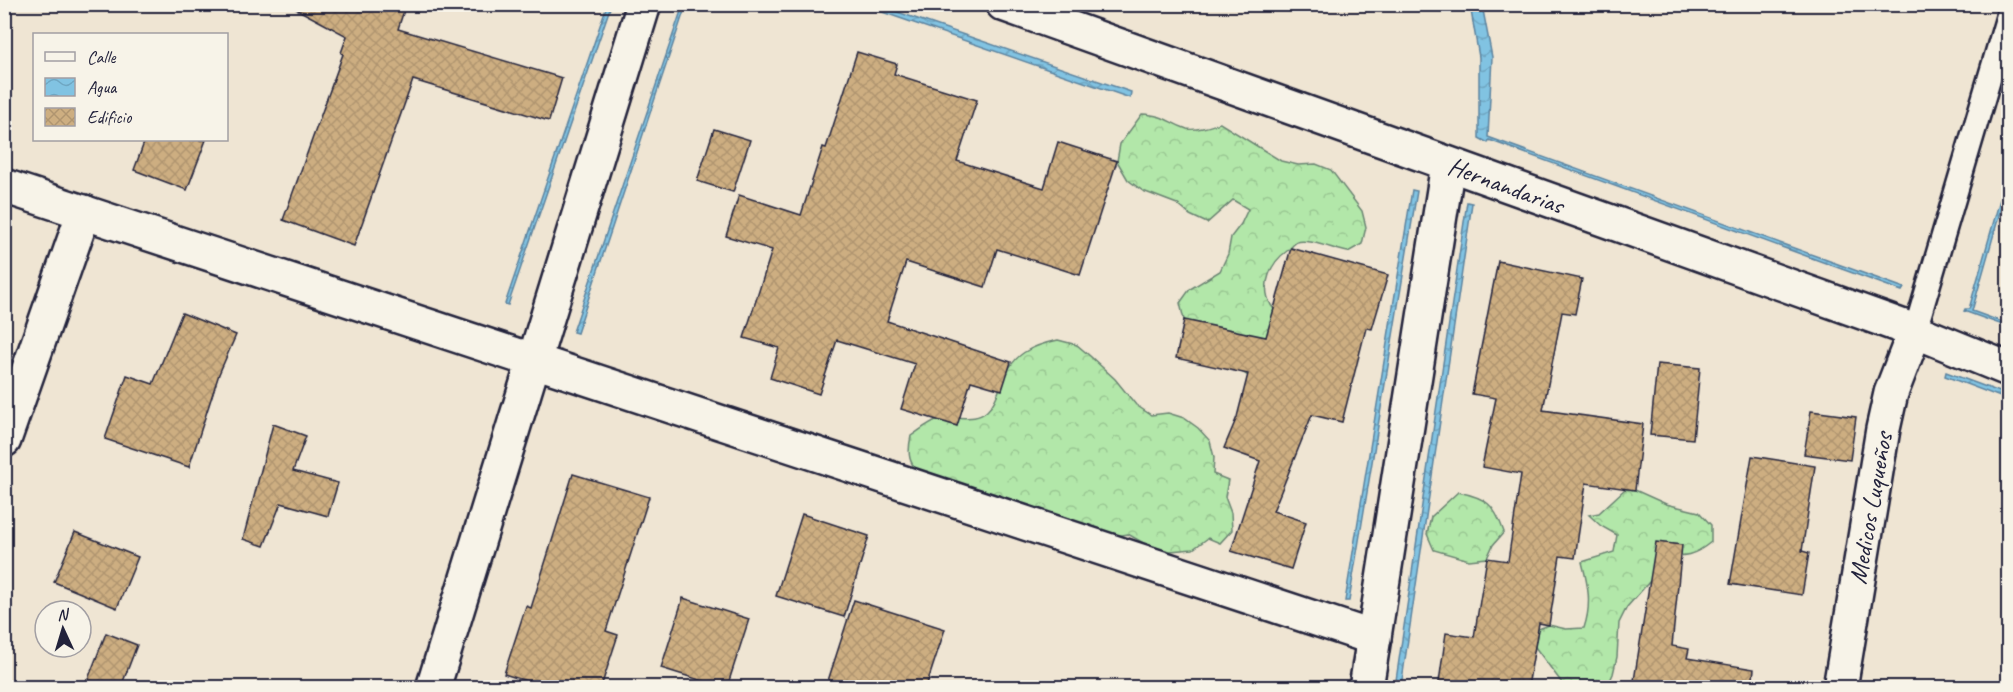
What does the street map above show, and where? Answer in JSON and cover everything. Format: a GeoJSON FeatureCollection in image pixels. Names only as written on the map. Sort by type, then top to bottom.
{"type":"FeatureCollection","features":[{"type":"Feature","properties":{"kind":"street"},"geometry":{"type":"LineString","coordinates":[[433,687],[644,4]]}},
{"type":"Feature","properties":{"kind":"street","name":"Hernandarias"},"geometry":{"type":"LineString","coordinates":[[1003,4],[1915,332],[2008,369]]}},
{"type":"Feature","properties":{"kind":"street"},"geometry":{"type":"LineString","coordinates":[[1366,687],[1448,164]]}},
{"type":"Feature","properties":{"kind":"street"},"geometry":{"type":"LineString","coordinates":[[4,186],[1374,638]]}},
{"type":"Feature","properties":{"kind":"street"},"geometry":{"type":"LineString","coordinates":[[4,440],[84,212]]}},
{"type":"Feature","properties":{"kind":"street","name":"Medicos Luqueños"},"geometry":{"type":"LineString","coordinates":[[1840,687],[1882,429],[1891,393],[1915,332]]}},
{"type":"Feature","properties":{"kind":"lane"},"geometry":{"type":"LineString","coordinates":[[1915,332],[2008,15]]}},
{"type":"Feature","properties":{"kind":"green space"},"geometry":{"type":"Polygon","coordinates":[[[1142,114],[1162,118],[1187,129],[1200,129],[1220,123],[1281,161],[1298,165],[1316,164],[1331,170],[1362,211],[1366,227],[1362,244],[1348,252],[1302,241],[1297,242],[1276,261],[1267,282],[1268,298],[1272,307],[1284,319],[1255,380],[1238,370],[1184,320],[1180,303],[1190,289],[1220,271],[1228,254],[1231,237],[1241,224],[1248,209],[1233,200],[1207,223],[1190,215],[1177,204],[1143,191],[1128,180],[1117,161],[1120,144],[1142,114]]]}},
{"type":"Feature","properties":{"kind":"green space"},"geometry":{"type":"Polygon","coordinates":[[[1058,340],[1077,345],[1115,379],[1136,405],[1151,415],[1168,413],[1184,418],[1210,441],[1214,457],[1213,474],[1228,480],[1225,497],[1231,513],[1232,530],[1220,543],[1208,538],[1193,549],[1159,552],[1128,534],[1093,540],[923,482],[909,456],[911,436],[928,424],[945,417],[970,418],[982,415],[992,405],[1006,372],[1017,358],[1039,345],[1058,340]]]}},
{"type":"Feature","properties":{"kind":"green space"},"geometry":{"type":"Polygon","coordinates":[[[1625,489],[1635,490],[1666,504],[1699,512],[1711,525],[1711,542],[1689,554],[1663,555],[1650,581],[1627,607],[1619,623],[1617,657],[1607,687],[1565,687],[1535,647],[1538,629],[1549,625],[1566,629],[1584,628],[1588,611],[1588,595],[1582,562],[1614,552],[1617,535],[1601,526],[1589,515],[1599,513],[1625,489]]]}},
{"type":"Feature","properties":{"kind":"green space"},"geometry":{"type":"Polygon","coordinates":[[[1458,492],[1483,500],[1497,515],[1504,532],[1493,545],[1487,558],[1469,560],[1434,550],[1427,534],[1431,517],[1458,492]]]}},
{"type":"Feature","properties":{"kind":"water"},"geometry":{"type":"Polygon","coordinates":[[[607,5],[611,5],[508,305],[505,304],[607,5]]]}},
{"type":"Feature","properties":{"kind":"water"},"geometry":{"type":"Polygon","coordinates":[[[683,5],[686,5],[577,333],[573,332],[683,5]]]}},
{"type":"Feature","properties":{"kind":"water"},"geometry":{"type":"Polygon","coordinates":[[[862,5],[877,5],[1131,92],[1130,98],[862,5]]]}},
{"type":"Feature","properties":{"kind":"water"},"geometry":{"type":"Polygon","coordinates":[[[1470,5],[1482,5],[1492,57],[1488,137],[1904,288],[1902,291],[1479,138],[1479,57],[1470,5]]]}},
{"type":"Feature","properties":{"kind":"water"},"geometry":{"type":"Polygon","coordinates":[[[2008,171],[2008,184],[1972,311],[2008,324],[2008,327],[1964,311],[1969,309],[2008,171]]]}},
{"type":"Feature","properties":{"kind":"water"},"geometry":{"type":"Polygon","coordinates":[[[1412,190],[1417,191],[1349,601],[1345,601],[1412,190]]]}},
{"type":"Feature","properties":{"kind":"water"},"geometry":{"type":"Polygon","coordinates":[[[1467,202],[1472,203],[1401,687],[1395,687],[1467,202]]]}},
{"type":"Feature","properties":{"kind":"water"},"geometry":{"type":"Polygon","coordinates":[[[1946,372],[2008,395],[2008,400],[1945,376],[1946,372]]]}},
{"type":"Feature","properties":{"kind":"building"},"geometry":{"type":"Polygon","coordinates":[[[287,4],[406,4],[398,29],[562,78],[549,121],[413,80],[354,246],[283,220],[343,54],[341,53],[347,36],[287,4]]]}},
{"type":"Feature","properties":{"kind":"building"},"geometry":{"type":"Polygon","coordinates":[[[857,52],[897,64],[894,74],[977,100],[957,161],[1044,188],[1058,142],[1117,161],[1080,275],[997,249],[985,287],[906,262],[887,321],[1011,362],[1002,390],[971,381],[957,426],[901,409],[915,364],[837,340],[819,394],[770,378],[779,348],[744,338],[772,250],[726,236],[739,195],[801,215],[823,147],[826,148],[857,52]]]}},
{"type":"Feature","properties":{"kind":"building"},"geometry":{"type":"Polygon","coordinates":[[[714,129],[750,140],[733,192],[697,181],[714,129]]]}},
{"type":"Feature","properties":{"kind":"building"},"geometry":{"type":"Polygon","coordinates":[[[145,141],[206,141],[187,190],[134,170],[145,141]]]}},
{"type":"Feature","properties":{"kind":"building"},"geometry":{"type":"Polygon","coordinates":[[[1291,248],[1388,275],[1372,329],[1366,328],[1342,422],[1312,415],[1273,511],[1306,522],[1291,569],[1231,551],[1260,461],[1224,448],[1237,417],[1248,374],[1176,358],[1184,320],[1266,337],[1291,248]]]}},
{"type":"Feature","properties":{"kind":"building"},"geometry":{"type":"Polygon","coordinates":[[[1498,261],[1582,279],[1575,314],[1562,312],[1543,410],[1643,424],[1635,490],[1586,483],[1575,558],[1560,556],[1549,625],[1539,623],[1528,687],[1472,687],[1439,682],[1446,633],[1474,637],[1487,558],[1508,561],[1521,474],[1482,467],[1496,398],[1472,394],[1498,261]]]}},
{"type":"Feature","properties":{"kind":"building"},"geometry":{"type":"Polygon","coordinates":[[[182,313],[236,335],[219,374],[189,467],[105,439],[127,375],[153,384],[182,313]]]}},
{"type":"Feature","properties":{"kind":"building"},"geometry":{"type":"Polygon","coordinates":[[[1657,364],[1700,368],[1693,439],[1650,435],[1657,364]]]}},
{"type":"Feature","properties":{"kind":"building"},"geometry":{"type":"Polygon","coordinates":[[[1811,411],[1856,417],[1850,460],[1804,454],[1811,411]]]}},
{"type":"Feature","properties":{"kind":"building"},"geometry":{"type":"Polygon","coordinates":[[[273,424],[306,436],[293,471],[338,483],[328,516],[281,503],[264,546],[243,539],[273,424]]]}},
{"type":"Feature","properties":{"kind":"building"},"geometry":{"type":"Polygon","coordinates":[[[1752,456],[1815,466],[1802,551],[1809,553],[1802,595],[1730,584],[1752,456]]]}},
{"type":"Feature","properties":{"kind":"building"},"geometry":{"type":"Polygon","coordinates":[[[573,474],[649,497],[606,631],[618,635],[601,687],[545,687],[504,674],[526,606],[531,608],[573,474]]]}},
{"type":"Feature","properties":{"kind":"building"},"geometry":{"type":"Polygon","coordinates":[[[802,514],[869,536],[844,617],[776,596],[802,514]]]}},
{"type":"Feature","properties":{"kind":"building"},"geometry":{"type":"Polygon","coordinates":[[[75,532],[138,557],[117,608],[54,582],[75,532]]]}},
{"type":"Feature","properties":{"kind":"building"},"geometry":{"type":"Polygon","coordinates":[[[1656,542],[1682,545],[1672,646],[1689,649],[1687,658],[1754,669],[1752,687],[1633,687],[1656,542]]]}},
{"type":"Feature","properties":{"kind":"building"},"geometry":{"type":"Polygon","coordinates":[[[683,598],[749,619],[727,687],[661,668],[683,598]]]}},
{"type":"Feature","properties":{"kind":"building"},"geometry":{"type":"Polygon","coordinates":[[[854,600],[945,629],[926,687],[826,687],[854,600]]]}},
{"type":"Feature","properties":{"kind":"building"},"geometry":{"type":"Polygon","coordinates":[[[106,633],[137,645],[121,687],[85,687],[106,633]]]}}]}
